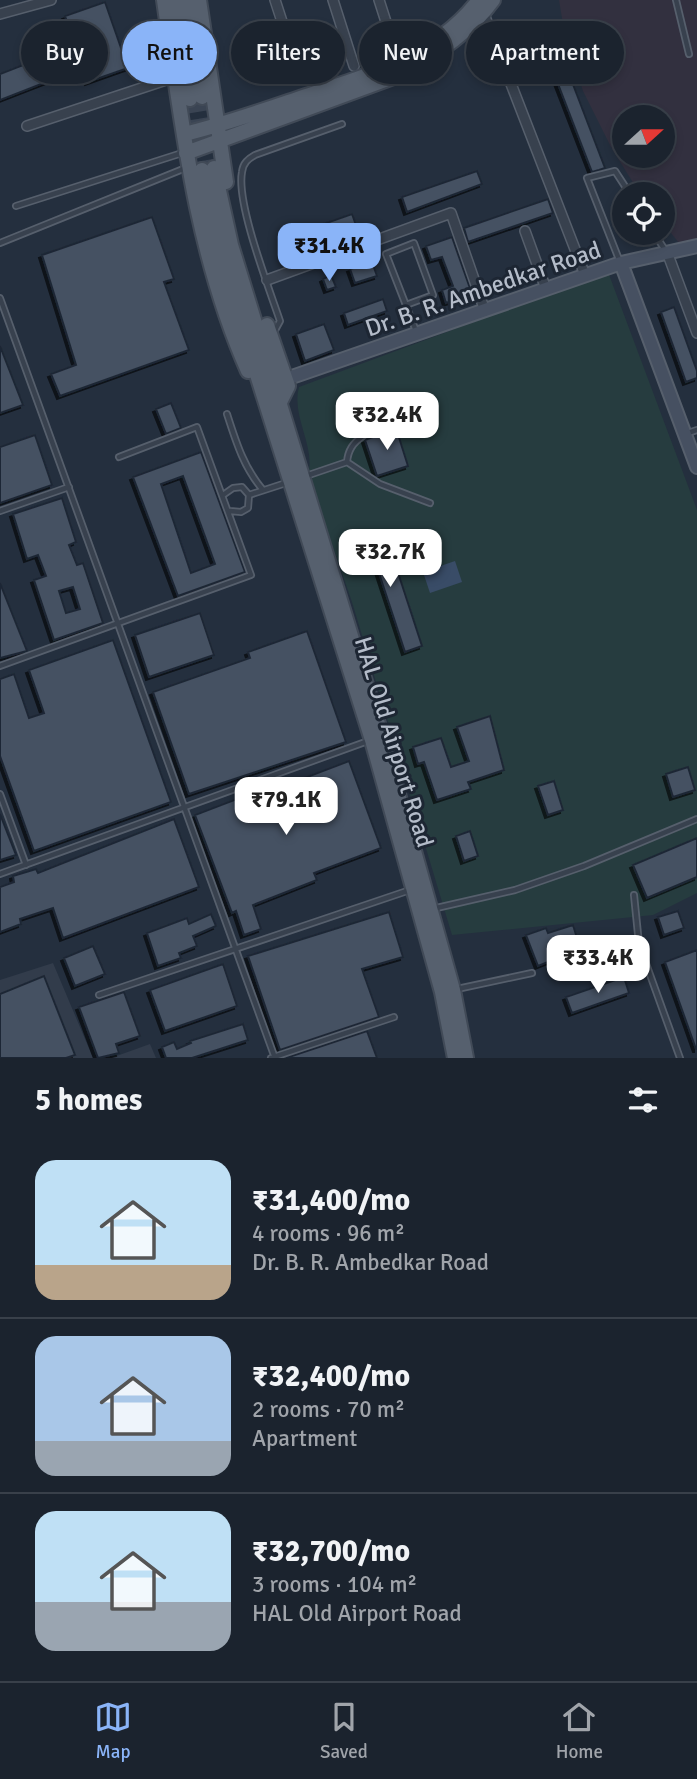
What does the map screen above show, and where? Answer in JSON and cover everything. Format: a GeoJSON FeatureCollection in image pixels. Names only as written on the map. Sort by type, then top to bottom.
{"type":"FeatureCollection","features":[{"type":"Feature","properties":{"kind":"main road"},"geometry":{"type":"LineString","coordinates":[[164,0],[167,21]]}},
{"type":"Feature","properties":{"kind":"main road"},"geometry":{"type":"LineString","coordinates":[[175,0],[196,98],[187,0]]}},
{"type":"Feature","properties":{"kind":"main road"},"geometry":{"type":"LineString","coordinates":[[176,84],[184,134],[198,165],[207,249],[233,339],[257,393],[273,402],[288,386],[238,235],[223,165],[199,0]]}},
{"type":"Feature","properties":{"kind":"main road"},"geometry":{"type":"LineString","coordinates":[[184,134],[218,126],[368,75],[412,57],[483,4]]}},
{"type":"Feature","properties":{"kind":"main road"},"geometry":{"type":"LineString","coordinates":[[198,165],[221,141],[396,76],[418,65],[461,34],[483,4]]}},
{"type":"Feature","properties":{"kind":"main road","name":"HAL Old Airport Road"},"geometry":{"type":"LineString","coordinates":[[198,165],[231,245],[295,480],[414,889],[442,992],[455,1058]]}},
{"type":"Feature","properties":{"kind":"main road","name":"HAL Old Airport Road"},"geometry":{"type":"LineString","coordinates":[[295,480],[382,737],[453,990],[466,1058]]}},
{"type":"Feature","properties":{"kind":"street"},"geometry":{"type":"LineString","coordinates":[[0,14],[51,0]]}},
{"type":"Feature","properties":{"kind":"street"},"geometry":{"type":"LineString","coordinates":[[275,0],[282,21]]}},
{"type":"Feature","properties":{"kind":"street"},"geometry":{"type":"LineString","coordinates":[[333,0],[354,66]]}},
{"type":"Feature","properties":{"kind":"street"},"geometry":{"type":"LineString","coordinates":[[379,0],[386,21]]}},
{"type":"Feature","properties":{"kind":"street"},"geometry":{"type":"LineString","coordinates":[[483,4],[585,275]]}},
{"type":"Feature","properties":{"kind":"street"},"geometry":{"type":"LineString","coordinates":[[27,126],[154,84]]}},
{"type":"Feature","properties":{"kind":"street"},"geometry":{"type":"LineString","coordinates":[[267,280],[451,212],[485,311]]}},
{"type":"Feature","properties":{"kind":"street"},"geometry":{"type":"LineString","coordinates":[[525,231],[546,289]]}},
{"type":"Feature","properties":{"kind":"street","name":"Dr. B. R. Ambedkar Road"},"geometry":{"type":"LineString","coordinates":[[286,379],[621,263],[697,246]]}},
{"type":"Feature","properties":{"kind":"street"},"geometry":{"type":"LineString","coordinates":[[667,252],[697,333]]}},
{"type":"Feature","properties":{"kind":"street"},"geometry":{"type":"LineString","coordinates":[[621,263],[691,432],[697,467]]}},
{"type":"Feature","properties":{"kind":"lane"},"geometry":{"type":"LineString","coordinates":[[676,0],[689,54]]}},
{"type":"Feature","properties":{"kind":"lane"},"geometry":{"type":"LineString","coordinates":[[270,334],[276,331],[280,321],[247,214],[241,172],[246,161],[255,155],[342,124]]}},
{"type":"Feature","properties":{"kind":"lane"},"geometry":{"type":"LineString","coordinates":[[16,206],[198,165]]}},
{"type":"Feature","properties":{"kind":"lane"},"geometry":{"type":"LineString","coordinates":[[0,243],[198,165]]}},
{"type":"Feature","properties":{"kind":"lane"},"geometry":{"type":"LineString","coordinates":[[612,240],[587,178],[615,171],[622,182]]}},
{"type":"Feature","properties":{"kind":"lane"},"geometry":{"type":"LineString","coordinates":[[406,305],[433,295],[414,243],[386,254],[417,335]]}},
{"type":"Feature","properties":{"kind":"lane"},"geometry":{"type":"LineString","coordinates":[[614,245],[621,263]]}},
{"type":"Feature","properties":{"kind":"lane"},"geometry":{"type":"LineString","coordinates":[[662,245],[667,252]]}},
{"type":"Feature","properties":{"kind":"lane"},"geometry":{"type":"LineString","coordinates":[[0,298],[273,1058],[394,1017]]}},
{"type":"Feature","properties":{"kind":"lane"},"geometry":{"type":"LineString","coordinates":[[227,415],[239,452],[251,476],[263,490]]}},
{"type":"Feature","properties":{"kind":"lane"},"geometry":{"type":"LineString","coordinates":[[0,666],[251,575],[230,511],[197,427],[119,457]]}},
{"type":"Feature","properties":{"kind":"lane"},"geometry":{"type":"LineString","coordinates":[[347,462],[354,442],[363,436]]}},
{"type":"Feature","properties":{"kind":"lane"},"geometry":{"type":"LineString","coordinates":[[249,495],[347,462]]}},
{"type":"Feature","properties":{"kind":"lane"},"geometry":{"type":"LineString","coordinates":[[347,462],[380,484],[430,503]]}},
{"type":"Feature","properties":{"kind":"lane"},"geometry":{"type":"LineString","coordinates":[[0,512],[69,487]]}},
{"type":"Feature","properties":{"kind":"lane"},"geometry":{"type":"LineString","coordinates":[[223,495],[233,488],[242,487],[249,495],[248,508],[241,512],[230,511]]}},
{"type":"Feature","properties":{"kind":"lane"},"geometry":{"type":"LineString","coordinates":[[0,874],[372,740]]}},
{"type":"Feature","properties":{"kind":"lane"},"geometry":{"type":"LineString","coordinates":[[0,794],[26,865]]}},
{"type":"Feature","properties":{"kind":"lane"},"geometry":{"type":"LineString","coordinates":[[431,909],[515,890],[584,866],[697,819]]}},
{"type":"Feature","properties":{"kind":"lane"},"geometry":{"type":"LineString","coordinates":[[99,995],[414,889]]}},
{"type":"Feature","properties":{"kind":"lane"},"geometry":{"type":"LineString","coordinates":[[634,895],[639,944],[680,1058]]}},
{"type":"Feature","properties":{"kind":"lane"},"geometry":{"type":"LineString","coordinates":[[453,990],[533,972]]}},
{"type":"Feature","properties":{"kind":"shaded area"},"geometry":{"type":"Polygon","coordinates":[[[559,0],[697,0],[697,240],[679,243],[675,238],[675,182],[633,182],[624,168],[676,168],[676,105],[612,105],[612,149],[581,84],[624,84],[624,21],[562,21],[559,0]]]}},
{"type":"Feature","properties":{"kind":"shaded area"},"geometry":{"type":"Polygon","coordinates":[[[53,963],[93,1058],[0,1058],[0,980],[53,963]]]}},
{"type":"Feature","properties":{"kind":"shaded area"},"geometry":{"type":"Polygon","coordinates":[[[150,1044],[156,1058],[111,1058],[150,1044]]]}},
{"type":"Feature","properties":{"kind":"green space"},"geometry":{"type":"Polygon","coordinates":[[[608,272],[697,510],[697,893],[653,915],[452,935],[352,602],[308,475],[309,453],[298,409],[299,387],[608,272]]]}},
{"type":"Feature","properties":{"kind":"water"},"geometry":{"type":"Polygon","coordinates":[[[455,561],[462,582],[430,593],[423,572],[455,561]]]}},
{"type":"Feature","properties":{"kind":"building"},"geometry":{"type":"Polygon","coordinates":[[[105,2],[122,51],[122,70],[108,75],[108,21],[67,21],[65,16],[105,2]]]}},
{"type":"Feature","properties":{"kind":"building"},"geometry":{"type":"Polygon","coordinates":[[[21,66],[21,84],[41,84],[0,100],[0,74],[21,66]]]}},
{"type":"Feature","properties":{"kind":"building"},"geometry":{"type":"Polygon","coordinates":[[[558,84],[573,84],[605,168],[592,172],[558,84]]]}},
{"type":"Feature","properties":{"kind":"building"},"geometry":{"type":"Polygon","coordinates":[[[477,171],[482,184],[407,212],[402,197],[477,171]]]}},
{"type":"Feature","properties":{"kind":"building"},"geometry":{"type":"Polygon","coordinates":[[[548,199],[553,213],[468,242],[464,228],[548,199]]]}},
{"type":"Feature","properties":{"kind":"building"},"geometry":{"type":"Polygon","coordinates":[[[352,214],[357,228],[317,242],[312,228],[352,214]]]}},
{"type":"Feature","properties":{"kind":"building"},"geometry":{"type":"Polygon","coordinates":[[[152,217],[174,279],[164,282],[189,350],[60,396],[51,374],[76,365],[42,255],[152,217]]]}},
{"type":"Feature","properties":{"kind":"building"},"geometry":{"type":"Polygon","coordinates":[[[452,237],[472,294],[446,303],[442,290],[453,286],[442,257],[431,260],[426,246],[452,237]]]}},
{"type":"Feature","properties":{"kind":"building"},"geometry":{"type":"Polygon","coordinates":[[[372,262],[377,276],[355,283],[350,269],[372,262]]]}},
{"type":"Feature","properties":{"kind":"building"},"geometry":{"type":"Polygon","coordinates":[[[331,275],[336,287],[327,290],[323,279],[331,275]]]}},
{"type":"Feature","properties":{"kind":"building"},"geometry":{"type":"Polygon","coordinates":[[[383,299],[387,311],[348,325],[344,313],[383,299]]]}},
{"type":"Feature","properties":{"kind":"building"},"geometry":{"type":"Polygon","coordinates":[[[674,307],[697,371],[697,378],[686,382],[661,312],[674,307]]]}},
{"type":"Feature","properties":{"kind":"building"},"geometry":{"type":"Polygon","coordinates":[[[324,324],[334,350],[305,361],[296,334],[324,324]]]}},
{"type":"Feature","properties":{"kind":"building"},"geometry":{"type":"Polygon","coordinates":[[[0,346],[23,405],[0,413],[0,346]]]}},
{"type":"Feature","properties":{"kind":"building"},"geometry":{"type":"Polygon","coordinates":[[[171,403],[181,428],[166,434],[156,409],[171,403]]]}},
{"type":"Feature","properties":{"kind":"building"},"geometry":{"type":"Polygon","coordinates":[[[396,428],[408,466],[377,476],[365,440],[396,428]]]}},
{"type":"Feature","properties":{"kind":"building"},"geometry":{"type":"Polygon","coordinates":[[[35,435],[52,485],[0,503],[0,447],[35,435]]]}},
{"type":"Feature","properties":{"kind":"building"},"geometry":{"type":"Polygon","coordinates":[[[201,452],[245,572],[178,596],[133,477],[201,452]],[[183,476],[161,484],[191,573],[215,564],[183,476]]]}},
{"type":"Feature","properties":{"kind":"building"},"geometry":{"type":"Polygon","coordinates":[[[62,498],[76,542],[69,545],[77,565],[83,563],[103,623],[54,640],[34,580],[46,576],[38,555],[27,559],[13,514],[62,498]],[[73,587],[59,591],[66,613],[80,609],[73,587]]]}},
{"type":"Feature","properties":{"kind":"building"},"geometry":{"type":"Polygon","coordinates":[[[423,531],[428,546],[413,551],[408,536],[423,531]]]}},
{"type":"Feature","properties":{"kind":"building"},"geometry":{"type":"Polygon","coordinates":[[[387,539],[422,646],[405,652],[375,561],[352,569],[346,552],[387,539]]]}},
{"type":"Feature","properties":{"kind":"building"},"geometry":{"type":"Polygon","coordinates":[[[0,583],[27,651],[0,658],[0,583]]]}},
{"type":"Feature","properties":{"kind":"building"},"geometry":{"type":"Polygon","coordinates":[[[200,613],[214,655],[149,677],[135,635],[200,613]]]}},
{"type":"Feature","properties":{"kind":"building"},"geometry":{"type":"Polygon","coordinates":[[[307,631],[346,742],[189,794],[153,692],[250,658],[248,652],[307,631]]]}},
{"type":"Feature","properties":{"kind":"building"},"geometry":{"type":"Polygon","coordinates":[[[113,640],[171,802],[34,851],[0,756],[0,679],[14,674],[29,718],[44,713],[29,670],[113,640]]]}},
{"type":"Feature","properties":{"kind":"building"},"geometry":{"type":"Polygon","coordinates":[[[490,716],[504,770],[468,782],[471,789],[437,800],[424,762],[418,764],[413,747],[441,738],[451,767],[469,761],[457,727],[490,716]]]}},
{"type":"Feature","properties":{"kind":"building"},"geometry":{"type":"Polygon","coordinates":[[[349,761],[381,848],[314,873],[317,880],[253,905],[261,929],[244,935],[236,911],[232,913],[195,815],[279,783],[281,787],[349,761]]]}},
{"type":"Feature","properties":{"kind":"building"},"geometry":{"type":"Polygon","coordinates":[[[688,767],[695,790],[673,797],[666,774],[688,767]]]}},
{"type":"Feature","properties":{"kind":"building"},"geometry":{"type":"Polygon","coordinates":[[[554,781],[563,810],[548,815],[538,786],[554,781]]]}},
{"type":"Feature","properties":{"kind":"building"},"geometry":{"type":"Polygon","coordinates":[[[0,814],[16,855],[0,860],[0,814]]]}},
{"type":"Feature","properties":{"kind":"building"},"geometry":{"type":"Polygon","coordinates":[[[174,819],[199,887],[63,938],[53,908],[20,919],[21,924],[0,932],[0,887],[14,882],[13,876],[36,869],[38,873],[174,819]]]}},
{"type":"Feature","properties":{"kind":"building"},"geometry":{"type":"Polygon","coordinates":[[[470,831],[478,856],[464,861],[456,836],[470,831]]]}},
{"type":"Feature","properties":{"kind":"building"},"geometry":{"type":"Polygon","coordinates":[[[697,838],[697,877],[647,898],[633,865],[697,838]]]}},
{"type":"Feature","properties":{"kind":"building"},"geometry":{"type":"Polygon","coordinates":[[[678,911],[684,928],[664,935],[658,917],[678,911]]]}},
{"type":"Feature","properties":{"kind":"building"},"geometry":{"type":"Polygon","coordinates":[[[389,912],[403,957],[362,969],[379,1017],[280,1050],[248,956],[389,912]]]}},
{"type":"Feature","properties":{"kind":"building"},"geometry":{"type":"Polygon","coordinates":[[[211,914],[216,926],[193,936],[197,946],[179,953],[181,958],[158,966],[147,933],[187,918],[189,924],[211,914]]]}},
{"type":"Feature","properties":{"kind":"building"},"geometry":{"type":"Polygon","coordinates":[[[573,925],[580,948],[556,955],[558,958],[538,966],[526,935],[546,928],[548,933],[573,925]]]}},
{"type":"Feature","properties":{"kind":"building"},"geometry":{"type":"Polygon","coordinates":[[[93,946],[105,974],[75,986],[64,958],[93,946]]]}},
{"type":"Feature","properties":{"kind":"building"},"geometry":{"type":"Polygon","coordinates":[[[697,950],[697,1049],[696,1049],[665,962],[697,950]]]}},
{"type":"Feature","properties":{"kind":"building"},"geometry":{"type":"Polygon","coordinates":[[[223,964],[237,1006],[165,1031],[150,990],[223,964]]]}},
{"type":"Feature","properties":{"kind":"building"},"geometry":{"type":"Polygon","coordinates":[[[44,976],[75,1055],[66,1058],[0,1058],[0,994],[44,976]]]}},
{"type":"Feature","properties":{"kind":"building"},"geometry":{"type":"Polygon","coordinates":[[[624,977],[629,993],[572,1013],[566,997],[624,977]]]}},
{"type":"Feature","properties":{"kind":"building"},"geometry":{"type":"Polygon","coordinates":[[[124,992],[140,1036],[116,1044],[119,1053],[98,1058],[79,1007],[124,992]]]}},
{"type":"Feature","properties":{"kind":"building"},"geometry":{"type":"Polygon","coordinates":[[[243,1024],[248,1040],[192,1058],[166,1058],[162,1047],[174,1042],[177,1049],[191,1043],[190,1041],[243,1024]]]}},
{"type":"Feature","properties":{"kind":"building"},"geometry":{"type":"Polygon","coordinates":[[[367,1031],[377,1058],[286,1058],[367,1031]]]}},
{"type":"Feature","properties":{"kind":"tunnel"},"geometry":{"type":"LineString","coordinates":[[202,97],[214,168]]}},
{"type":"Feature","properties":{"kind":"tunnel"},"geometry":{"type":"LineString","coordinates":[[190,99],[202,170]]}}]}
